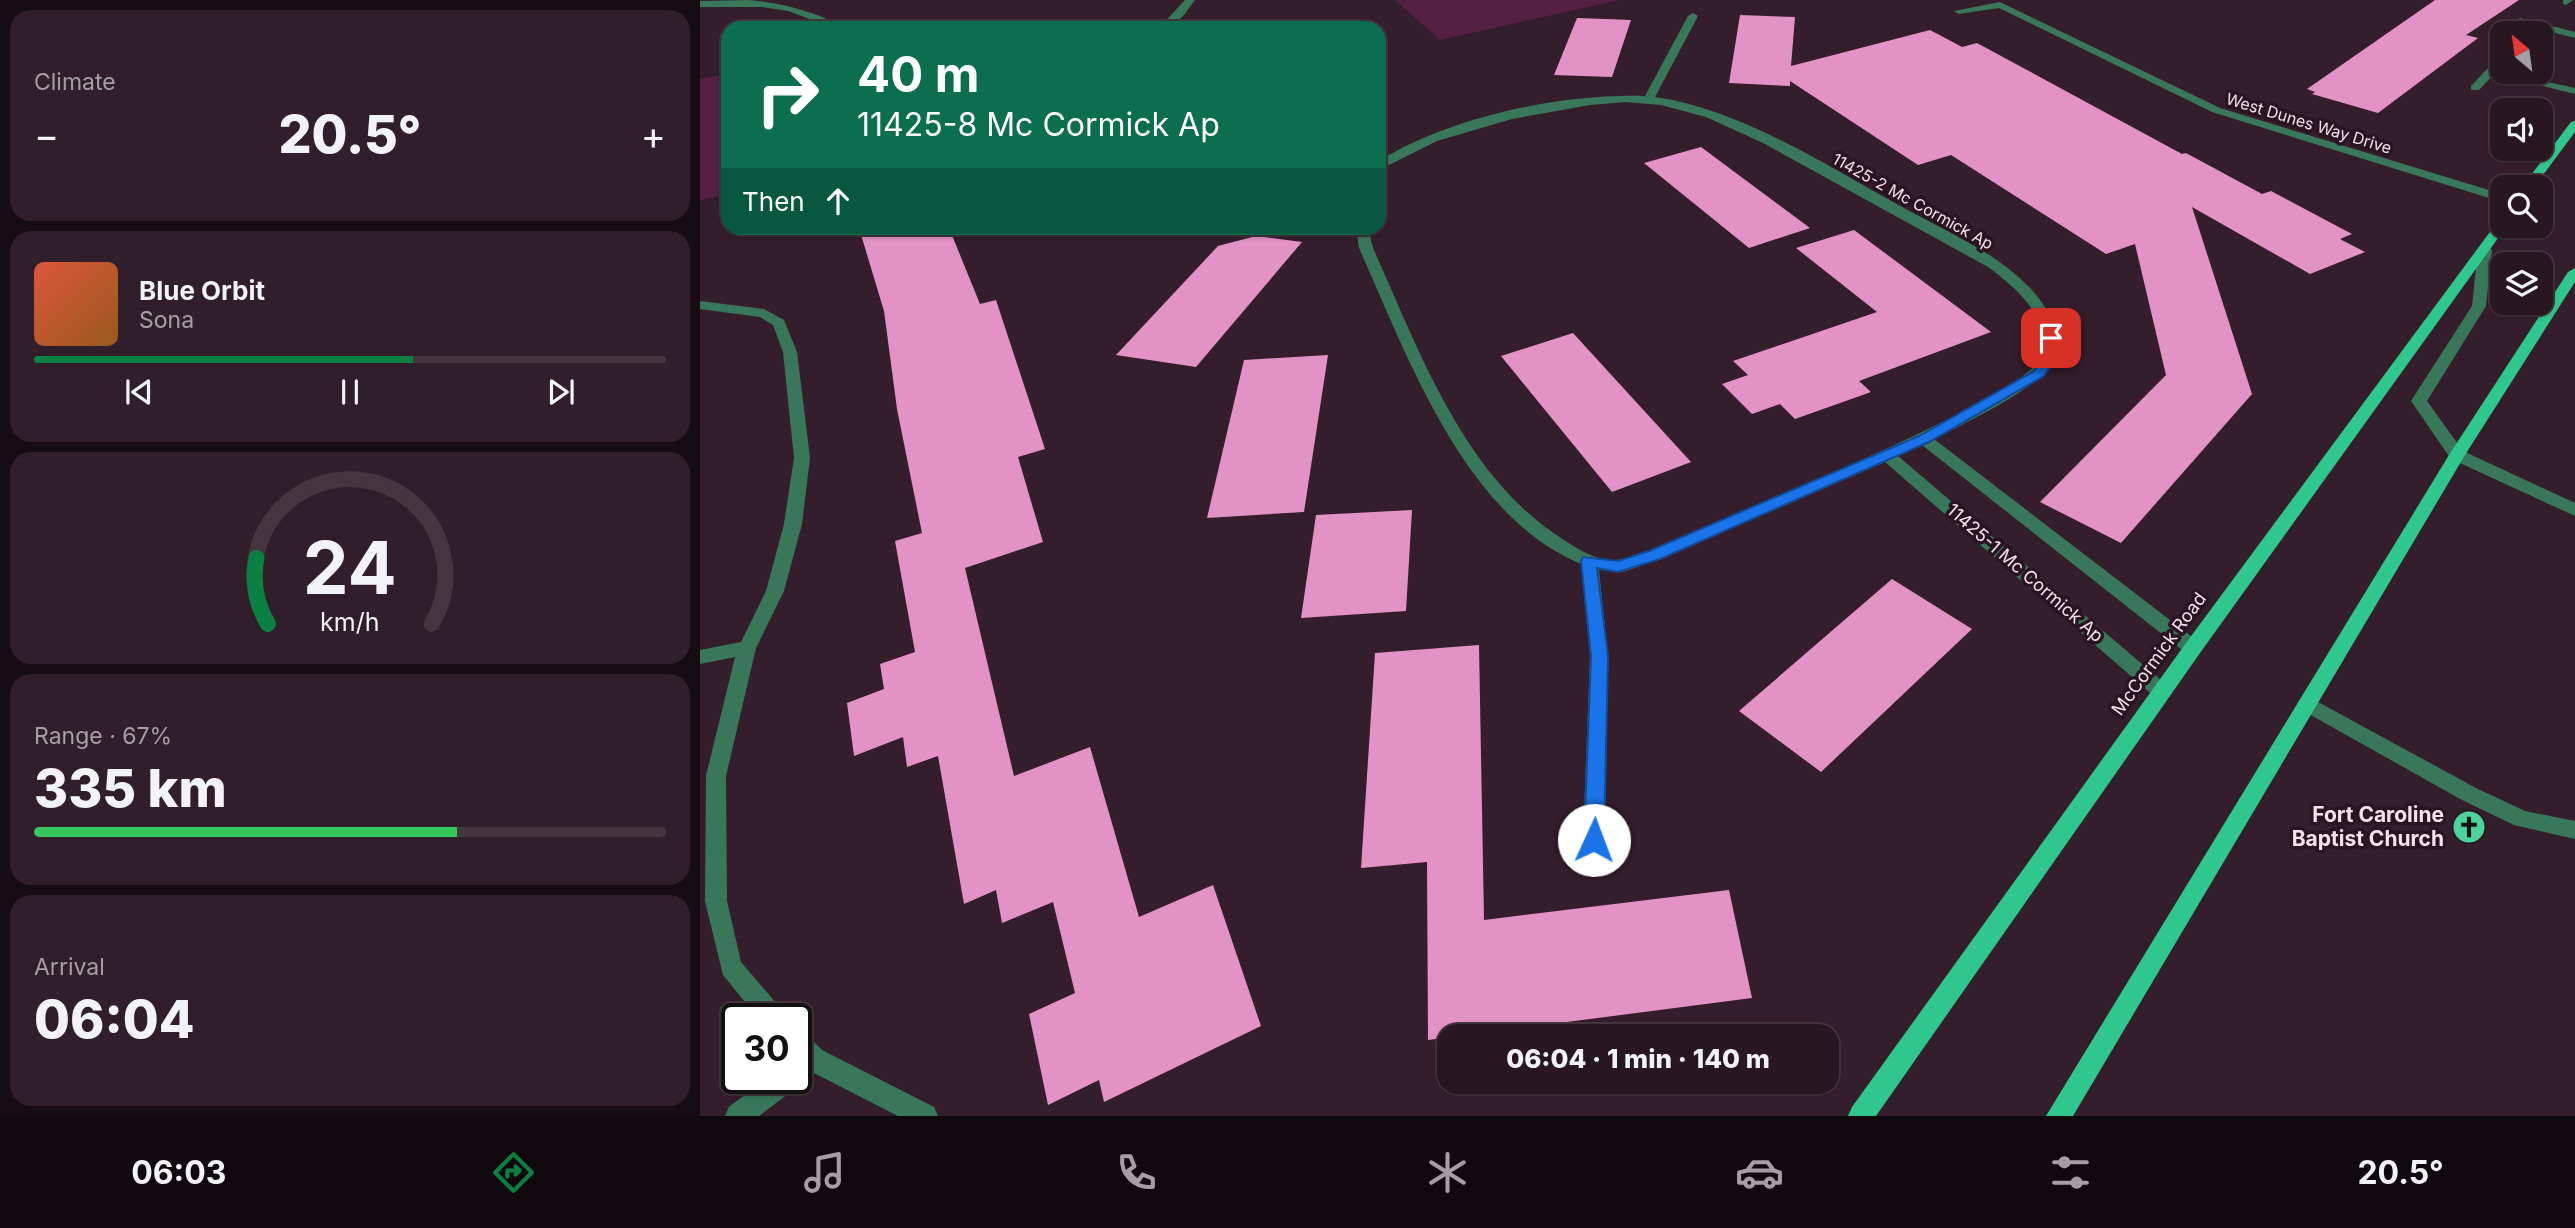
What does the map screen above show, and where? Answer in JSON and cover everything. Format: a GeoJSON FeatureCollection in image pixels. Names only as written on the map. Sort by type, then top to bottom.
{"type":"FeatureCollection","features":[{"type":"Feature","properties":{"kind":"main road"},"geometry":{"type":"LineString","coordinates":[[2538,175],[2575,124]]}},
{"type":"Feature","properties":{"kind":"main road","name":"McCormick Road"},"geometry":{"type":"LineString","coordinates":[[1861,1116],[2193,648],[2493,238]]}},
{"type":"Feature","properties":{"kind":"main road"},"geometry":{"type":"LineString","coordinates":[[2059,1116],[2457,455],[2575,272]]}},
{"type":"Feature","properties":{"kind":"street"},"geometry":{"type":"LineString","coordinates":[[700,4],[753,2],[788,5],[822,21]]}},
{"type":"Feature","properties":{"kind":"street"},"geometry":{"type":"LineString","coordinates":[[1959,11],[2000,2]]}},
{"type":"Feature","properties":{"kind":"street","name":"West Dunes Way Drive"},"geometry":{"type":"LineString","coordinates":[[2000,2],[2216,110],[2490,194]]}},
{"type":"Feature","properties":{"kind":"street"},"geometry":{"type":"LineString","coordinates":[[1171,21],[1188,3]]}},
{"type":"Feature","properties":{"kind":"street"},"geometry":{"type":"LineString","coordinates":[[1649,99],[1693,16]]}},
{"type":"Feature","properties":{"kind":"street"},"geometry":{"type":"LineString","coordinates":[[2553,29],[2575,35]]}},
{"type":"Feature","properties":{"kind":"street"},"geometry":{"type":"LineString","coordinates":[[2475,88],[2490,76]]}},
{"type":"Feature","properties":{"kind":"street"},"geometry":{"type":"LineString","coordinates":[[2550,84],[2575,91]]}},
{"type":"Feature","properties":{"kind":"street","name":"11425-2 Mc Cormick Ap"},"geometry":{"type":"LineString","coordinates":[[1363,235],[1366,248],[1424,376],[1481,471],[1527,525],[1549,543],[1589,561],[1618,566],[1655,555],[1888,455],[1924,439],[2039,374],[2048,361],[2051,338],[2032,298],[1969,249],[1832,175],[1718,118],[1675,104],[1649,99],[1586,103],[1497,121],[1418,144],[1386,162]]}},
{"type":"Feature","properties":{"kind":"street"},"geometry":{"type":"LineString","coordinates":[[2485,250],[2479,306],[2419,401],[2457,455],[2575,510]]}},
{"type":"Feature","properties":{"kind":"street"},"geometry":{"type":"LineString","coordinates":[[700,305],[764,313],[779,323],[790,352],[802,458],[793,524],[775,591],[747,648],[716,776],[716,901],[731,967],[761,1003]]}},
{"type":"Feature","properties":{"kind":"street"},"geometry":{"type":"LineString","coordinates":[[1924,439],[2193,648]]}},
{"type":"Feature","properties":{"kind":"street","name":"11425-1 Mc Cormick Ap"},"geometry":{"type":"LineString","coordinates":[[1888,455],[2162,692]]}},
{"type":"Feature","properties":{"kind":"street"},"geometry":{"type":"LineString","coordinates":[[1589,561],[1599,656],[1594,840]]}},
{"type":"Feature","properties":{"kind":"street"},"geometry":{"type":"LineString","coordinates":[[700,657],[747,648]]}},
{"type":"Feature","properties":{"kind":"street"},"geometry":{"type":"LineString","coordinates":[[2307,704],[2490,804],[2522,819],[2575,830]]}},
{"type":"Feature","properties":{"kind":"street"},"geometry":{"type":"LineString","coordinates":[[812,1062],[925,1116]]}},
{"type":"Feature","properties":{"kind":"street"},"geometry":{"type":"LineString","coordinates":[[738,1116],[767,1094]]}},
{"type":"Feature","properties":{"kind":"shaded area"},"geometry":{"type":"Polygon","coordinates":[[[1395,0],[1620,0],[1440,40],[1395,0]]]}},
{"type":"Feature","properties":{"kind":"shaded area"},"geometry":{"type":"Polygon","coordinates":[[[721,75],[721,196],[700,200],[700,79],[721,75]]]}},
{"type":"Feature","properties":{"kind":"building"},"geometry":{"type":"Polygon","coordinates":[[[2435,0],[2519,0],[2466,35],[2478,38],[2378,113],[2312,94],[2315,92],[2307,89],[2435,0]]]}},
{"type":"Feature","properties":{"kind":"building"},"geometry":{"type":"Polygon","coordinates":[[[1740,15],[1795,17],[1791,66],[1930,30],[1962,47],[1977,43],[2182,154],[2186,153],[2262,194],[2271,191],[2352,234],[2340,239],[2365,252],[2310,274],[2192,207],[2252,394],[2121,543],[2040,502],[2166,375],[2135,244],[2106,254],[1951,155],[1918,165],[1790,81],[1790,86],[1729,83],[1740,15]]]}},
{"type":"Feature","properties":{"kind":"building"},"geometry":{"type":"Polygon","coordinates":[[[1577,18],[1631,20],[1612,77],[1554,75],[1577,18]]]}},
{"type":"Feature","properties":{"kind":"building"},"geometry":{"type":"Polygon","coordinates":[[[1701,147],[1810,228],[1749,248],[1644,163],[1701,147]]]}},
{"type":"Feature","properties":{"kind":"building"},"geometry":{"type":"Polygon","coordinates":[[[1854,230],[1991,332],[1859,381],[1871,392],[1795,419],[1780,404],[1752,414],[1722,384],[1748,375],[1733,361],[1877,312],[1796,248],[1854,230]]]}},
{"type":"Feature","properties":{"kind":"building"},"geometry":{"type":"Polygon","coordinates":[[[861,235],[952,235],[980,304],[996,300],[1045,449],[1018,457],[1043,542],[965,568],[1014,776],[1090,747],[1139,917],[1213,885],[1261,1026],[1104,1102],[1099,1080],[1048,1105],[1029,1014],[1075,993],[1053,902],[1002,923],[996,890],[964,904],[938,756],[907,767],[903,737],[854,756],[847,703],[884,689],[880,664],[915,652],[895,541],[922,533],[897,409],[884,311],[861,235]]]}},
{"type":"Feature","properties":{"kind":"building"},"geometry":{"type":"Polygon","coordinates":[[[1256,236],[1302,242],[1196,367],[1116,355],[1218,246],[1256,236]]]}},
{"type":"Feature","properties":{"kind":"building"},"geometry":{"type":"Polygon","coordinates":[[[1573,333],[1691,462],[1612,492],[1501,356],[1573,333]]]}},
{"type":"Feature","properties":{"kind":"building"},"geometry":{"type":"Polygon","coordinates":[[[1328,355],[1304,512],[1207,518],[1244,360],[1328,355]]]}},
{"type":"Feature","properties":{"kind":"building"},"geometry":{"type":"Polygon","coordinates":[[[1412,510],[1406,611],[1301,618],[1316,515],[1412,510]]]}},
{"type":"Feature","properties":{"kind":"building"},"geometry":{"type":"Polygon","coordinates":[[[1892,579],[1972,629],[1821,772],[1739,711],[1892,579]]]}},
{"type":"Feature","properties":{"kind":"building"},"geometry":{"type":"Polygon","coordinates":[[[1479,645],[1484,920],[1729,890],[1752,998],[1551,1024],[1437,1024],[1437,1039],[1428,1040],[1427,862],[1361,868],[1375,653],[1479,645]]]}},
{"type":"Feature","properties":{"kind":"place","name":"Fort Caroline Baptist Church"},"geometry":{"type":"Point","coordinates":[2469,827]}},
{"type":"Feature","properties":{"kind":"route"},"geometry":{"type":"LineString","coordinates":[[1594,840],[1599,656],[1589,561],[1618,566],[1655,555],[1924,439],[2039,374],[2048,361],[2051,338]]}}]}
